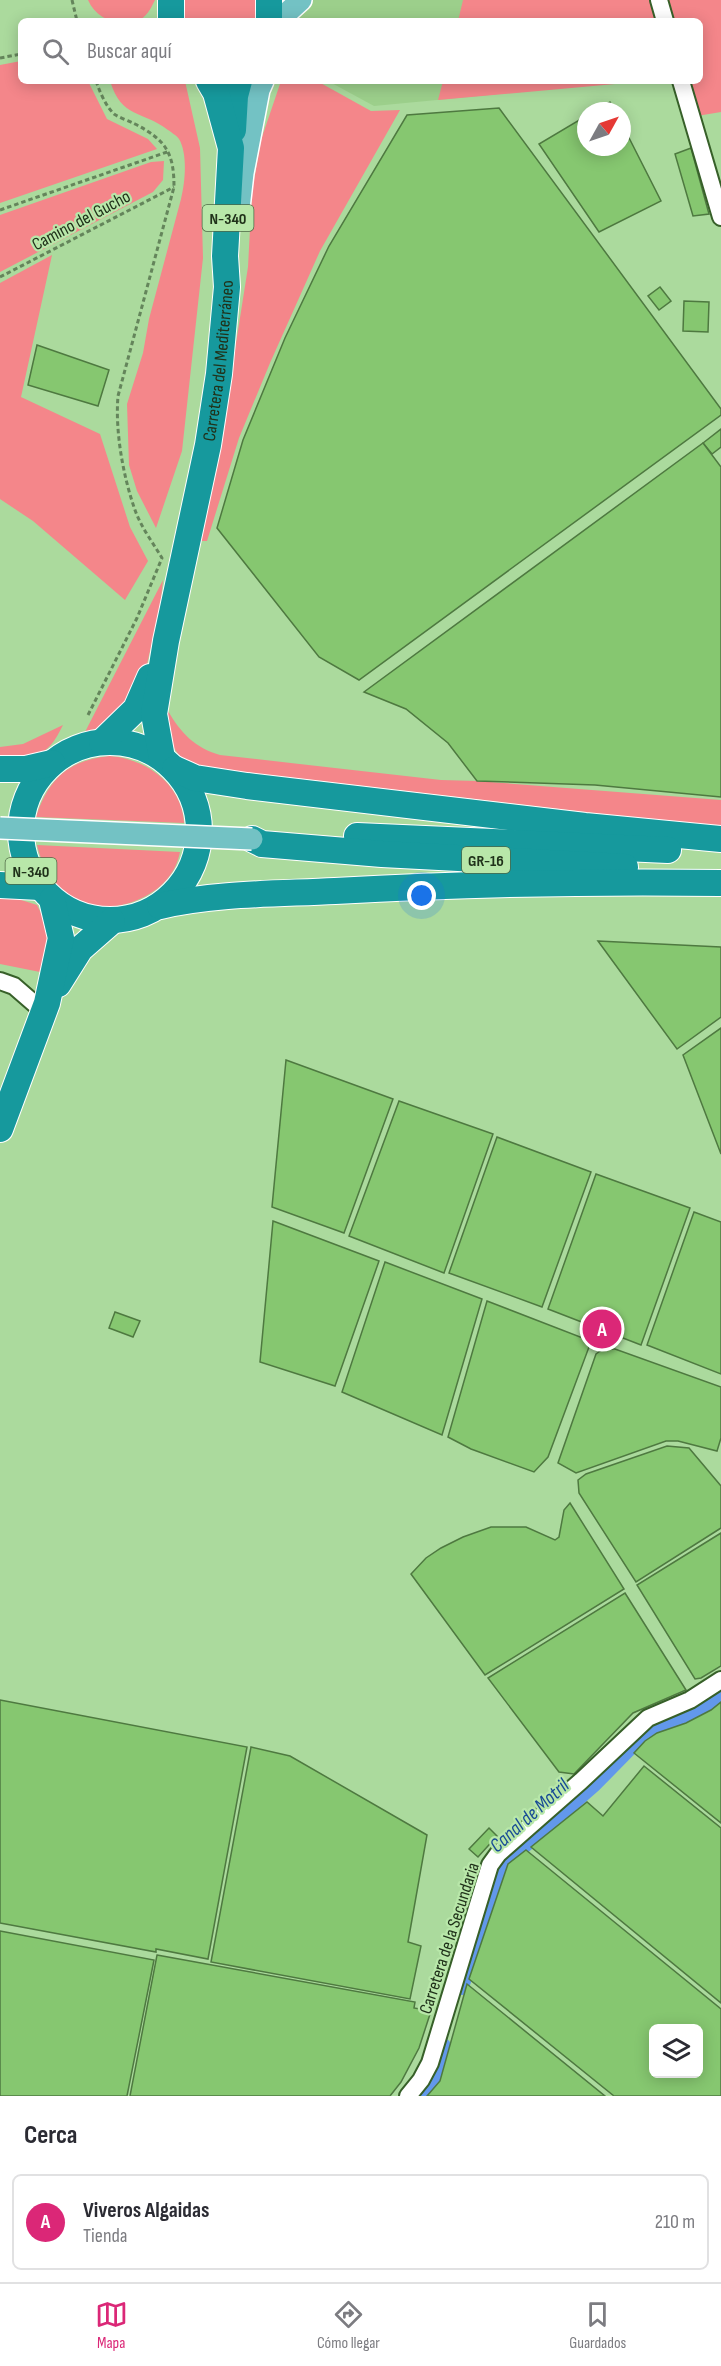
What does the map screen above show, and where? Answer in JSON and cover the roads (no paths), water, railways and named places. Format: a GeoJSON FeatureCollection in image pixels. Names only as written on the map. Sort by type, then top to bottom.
{"type":"FeatureCollection","features":[{"type":"Feature","properties":{"kind":"highway"},"geometry":{"type":"LineString","coordinates":[[171,0],[171,18]]}},
{"type":"Feature","properties":{"kind":"highway"},"geometry":{"type":"LineString","coordinates":[[269,0],[269,18]]}},
{"type":"Feature","properties":{"kind":"highway","name":"Carretera del Mediterráneo"},"geometry":{"type":"LineString","coordinates":[[169,764],[154,714],[166,640],[208,444],[219,374],[227,288],[225,256],[230,199],[231,148],[216,93],[211,84]]}},
{"type":"Feature","properties":{"kind":"highway","name":"N-340"},"geometry":{"type":"LineString","coordinates":[[231,148],[235,96],[238,84]]}},
{"type":"Feature","properties":{"kind":"highway","name":"Carretera del Mediterráneo"},"geometry":{"type":"LineString","coordinates":[[102,742],[136,709],[166,640]]}},
{"type":"Feature","properties":{"kind":"highway","name":"N-340"},"geometry":{"type":"LineString","coordinates":[[0,1129],[46,1007],[61,938],[46,893],[26,863],[20,836],[23,809],[34,783],[52,763],[75,748],[102,742],[133,745],[169,764],[190,791],[198,815],[199,842],[193,867],[179,889],[160,906],[137,917],[112,921],[90,919],[70,912],[46,893]]}},
{"type":"Feature","properties":{"kind":"highway"},"geometry":{"type":"LineString","coordinates":[[0,769],[26,769],[52,763]]}},
{"type":"Feature","properties":{"kind":"highway"},"geometry":{"type":"LineString","coordinates":[[169,764],[195,778],[247,786],[585,826],[721,839]]}},
{"type":"Feature","properties":{"kind":"highway","name":"GR-16"},"geometry":{"type":"LineString","coordinates":[[252,839],[262,836],[398,837],[721,853]]}},
{"type":"Feature","properties":{"kind":"highway","name":"GR-16"},"geometry":{"type":"LineString","coordinates":[[252,839],[261,844],[382,854],[721,872]]}},
{"type":"Feature","properties":{"kind":"highway"},"geometry":{"type":"LineString","coordinates":[[160,906],[192,899],[383,888],[721,883]]}},
{"type":"Feature","properties":{"kind":"highway"},"geometry":{"type":"LineString","coordinates":[[0,885],[46,893]]}},
{"type":"Feature","properties":{"kind":"highway","name":"N-340"},"geometry":{"type":"LineString","coordinates":[[46,1007],[80,949],[112,921]]}},
{"type":"Feature","properties":{"kind":"main road"},"geometry":{"type":"LineString","coordinates":[[282,18],[297,8]]}},
{"type":"Feature","properties":{"kind":"main road"},"geometry":{"type":"LineString","coordinates":[[227,288],[237,256],[243,173],[262,84]]}},
{"type":"Feature","properties":{"kind":"main road","name":"GR-16"},"geometry":{"type":"LineString","coordinates":[[0,828],[252,839]]}},
{"type":"Feature","properties":{"kind":"street"},"geometry":{"type":"LineString","coordinates":[[659,0],[664,18]]}},
{"type":"Feature","properties":{"kind":"street"},"geometry":{"type":"LineString","coordinates":[[682,84],[721,217]]}},
{"type":"Feature","properties":{"kind":"street"},"geometry":{"type":"LineString","coordinates":[[0,981],[14,986],[46,1007]]}},
{"type":"Feature","properties":{"kind":"street","name":"Carretera de la Secundaria"},"geometry":{"type":"LineString","coordinates":[[408,2096],[421,2080],[430,2063],[490,1865],[498,1854],[648,1718],[690,1700],[721,1680]]}},
{"type":"Feature","properties":{"kind":"waterway","name":"Canal de Motril"},"geometry":{"type":"LineString","coordinates":[[461,1987],[499,1870],[505,1862],[594,1784],[649,1728],[702,1711],[721,1696]]}},
{"type":"Feature","properties":{"kind":"waterway","name":"Canal de Motril"},"geometry":{"type":"LineString","coordinates":[[420,2096],[434,2078],[443,2046]]}},
{"type":"Feature","properties":{"kind":"place","name":"Viveros Algaidas"},"geometry":{"type":"Point","coordinates":[602,1329]}}]}
